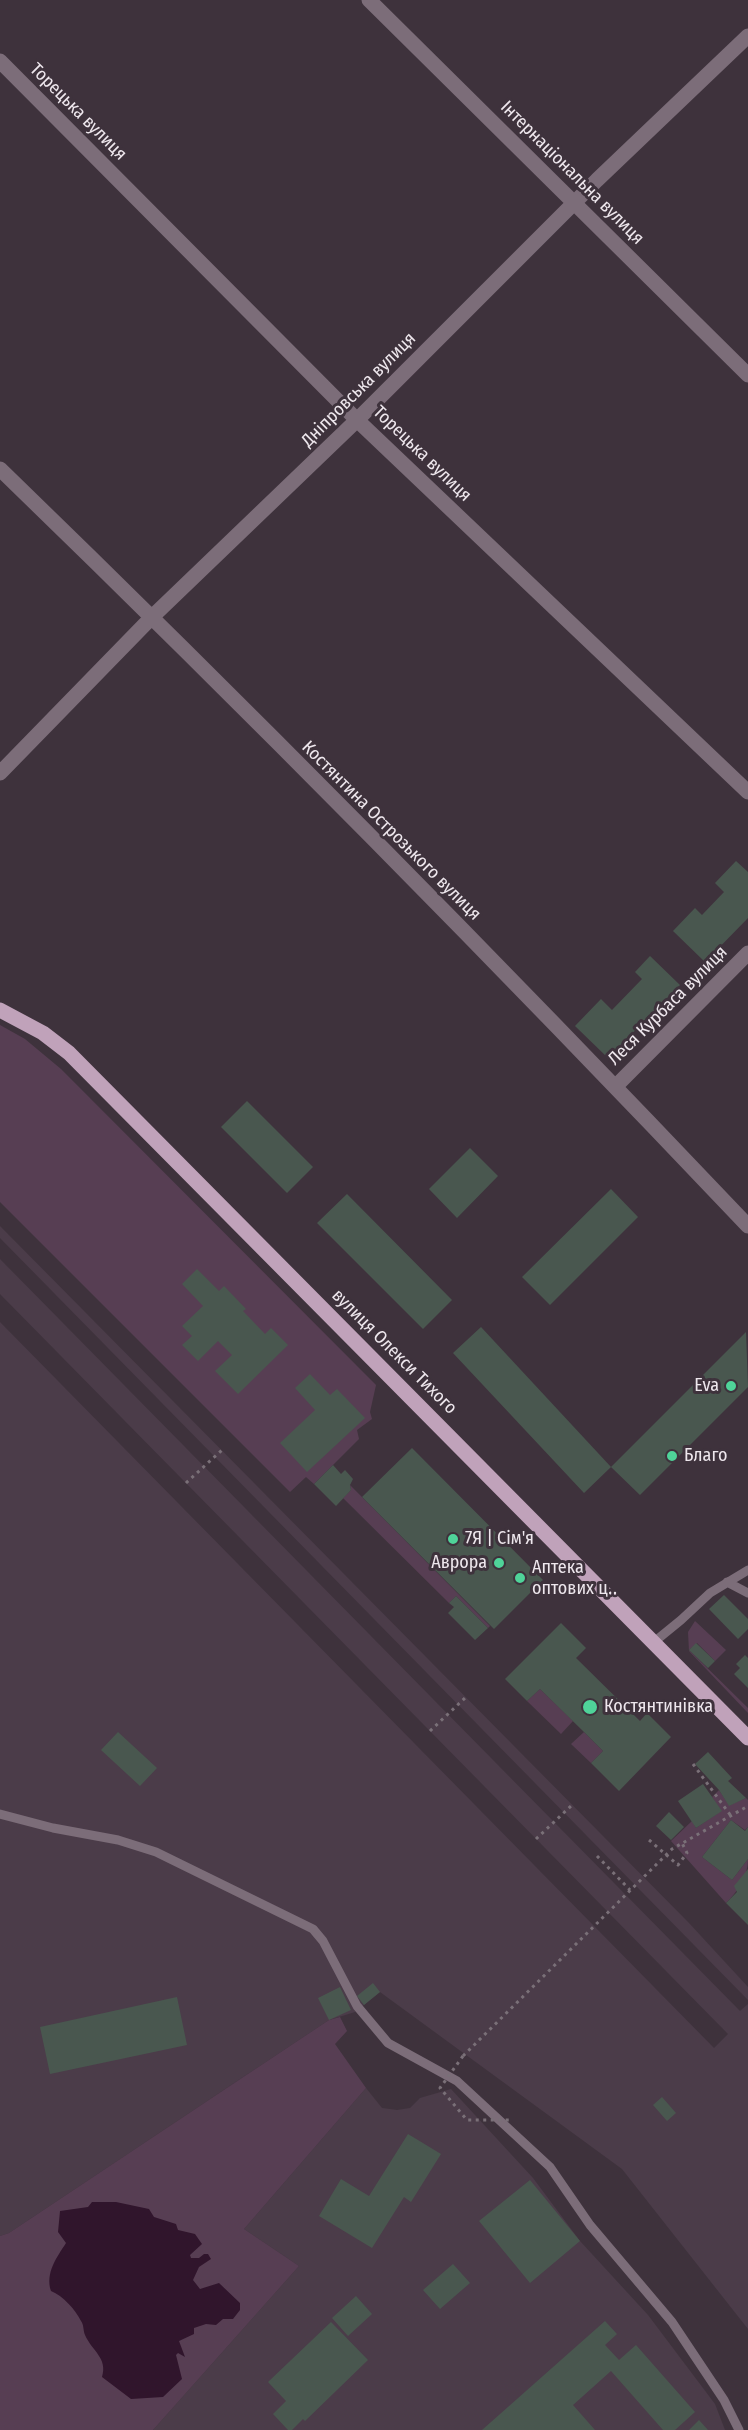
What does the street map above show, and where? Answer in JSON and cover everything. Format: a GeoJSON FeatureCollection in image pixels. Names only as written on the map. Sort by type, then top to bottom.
{"type":"FeatureCollection","features":[{"type":"Feature","properties":{"kind":"main road","name":"вулиця Олекси Тихого"},"geometry":{"type":"LineString","coordinates":[[0,1010],[43,1033],[69,1053],[748,1738]]}},
{"type":"Feature","properties":{"kind":"street","name":"Інтернаціональна вулиця"},"geometry":{"type":"LineString","coordinates":[[369,0],[748,375]]}},
{"type":"Feature","properties":{"kind":"street","name":"Дніпровська вулиця"},"geometry":{"type":"LineString","coordinates":[[0,774],[152,616],[357,420],[574,203],[748,36]]}},
{"type":"Feature","properties":{"kind":"street","name":"Торецька вулиця"},"geometry":{"type":"LineString","coordinates":[[0,62],[357,420],[748,792]]}},
{"type":"Feature","properties":{"kind":"street","name":"Костянтина Острозького вулиця"},"geometry":{"type":"LineString","coordinates":[[0,469],[152,616],[616,1086],[748,1226]]}},
{"type":"Feature","properties":{"kind":"street","name":"Леся Курбаса вулиця"},"geometry":{"type":"LineString","coordinates":[[616,1086],[748,953]]}},
{"type":"Feature","properties":{"kind":"lane"},"geometry":{"type":"LineString","coordinates":[[654,1642],[710,1593],[748,1570]]}},
{"type":"Feature","properties":{"kind":"lane"},"geometry":{"type":"LineString","coordinates":[[727,1582],[748,1593]]}},
{"type":"Feature","properties":{"kind":"lane"},"geometry":{"type":"LineString","coordinates":[[0,1814],[52,1828],[118,1840],[156,1852],[313,1929],[323,1941],[357,2006],[388,2043],[457,2082],[550,2167],[590,2225],[672,2322],[724,2400],[739,2430]]}},
{"type":"Feature","properties":{"kind":"path"},"geometry":{"type":"LineString","coordinates":[[186,1483],[222,1450]]}},
{"type":"Feature","properties":{"kind":"path"},"geometry":{"type":"LineString","coordinates":[[430,1731],[466,1697]]}},
{"type":"Feature","properties":{"kind":"path"},"geometry":{"type":"LineString","coordinates":[[693,1764],[731,1816]]}},
{"type":"Feature","properties":{"kind":"path"},"geometry":{"type":"LineString","coordinates":[[536,1839],[572,1805]]}},
{"type":"Feature","properties":{"kind":"path"},"geometry":{"type":"LineString","coordinates":[[511,2120],[467,2121],[440,2088],[463,2056],[672,1849],[748,1806]]}},
{"type":"Feature","properties":{"kind":"path"},"geometry":{"type":"LineString","coordinates":[[649,1840],[678,1865],[687,1853],[682,1843]]}},
{"type":"Feature","properties":{"kind":"path"},"geometry":{"type":"LineString","coordinates":[[597,1856],[630,1890]]}},
{"type":"Feature","properties":{"kind":"shaded area"},"geometry":{"type":"Polygon","coordinates":[[[0,1025],[25,1039],[61,1069],[376,1385],[370,1412],[372,1419],[357,1430],[359,1439],[314,1484],[306,1477],[290,1492],[0,1202],[0,1025]]]}},
{"type":"Feature","properties":{"kind":"shaded area"},"geometry":{"type":"Polygon","coordinates":[[[0,1226],[689,1923],[748,1987],[748,2000],[0,1238],[0,1226]]]}},
{"type":"Feature","properties":{"kind":"shaded area"},"geometry":{"type":"Polygon","coordinates":[[[0,1259],[740,2011],[748,2004],[748,2329],[622,2169],[380,1992],[355,2012],[329,2020],[9,2233],[0,2236],[0,1322],[714,2048],[728,2034],[0,1294],[0,1259]]]}},
{"type":"Feature","properties":{"kind":"shaded area"},"geometry":{"type":"Polygon","coordinates":[[[350,1485],[490,1626],[488,1628],[456,1596],[449,1603],[343,1498],[351,1490],[350,1485]]]}},
{"type":"Feature","properties":{"kind":"shaded area"},"geometry":{"type":"Polygon","coordinates":[[[695,1621],[726,1650],[715,1661],[697,1643],[689,1650],[748,1708],[748,1713],[689,1651],[688,1632],[695,1621]]]}},
{"type":"Feature","properties":{"kind":"shaded area"},"geometry":{"type":"Polygon","coordinates":[[[540,1689],[573,1721],[561,1734],[527,1701],[540,1689]]]}},
{"type":"Feature","properties":{"kind":"shaded area"},"geometry":{"type":"Polygon","coordinates":[[[584,1732],[603,1751],[591,1763],[571,1744],[584,1732]]]}},
{"type":"Feature","properties":{"kind":"shaded area"},"geometry":{"type":"Polygon","coordinates":[[[719,1790],[729,1805],[746,1798],[748,1800],[748,1827],[745,1830],[731,1820],[702,1857],[732,1880],[748,1859],[742,1883],[726,1903],[671,1841],[692,1821],[696,1828],[721,1811],[712,1797],[719,1790]]]}},
{"type":"Feature","properties":{"kind":"shaded area"},"geometry":{"type":"Polygon","coordinates":[[[340,2017],[347,2031],[335,2044],[366,2088],[244,2229],[299,2266],[153,2430],[0,2430],[0,2236],[9,2233],[329,2020],[340,2017]]]}},
{"type":"Feature","properties":{"kind":"shaded area"},"geometry":{"type":"Polygon","coordinates":[[[366,2088],[382,2108],[397,2110],[410,2108],[420,2098],[451,2089],[533,2178],[580,2241],[648,2315],[715,2404],[725,2430],[153,2430],[299,2266],[244,2229],[366,2088]]]}},
{"type":"Feature","properties":{"kind":"shaded area"},"geometry":{"type":"Polygon","coordinates":[[[92,2202],[116,2202],[149,2209],[154,2217],[176,2224],[178,2230],[195,2234],[202,2244],[190,2255],[191,2258],[199,2258],[208,2254],[211,2259],[199,2267],[193,2280],[200,2289],[219,2283],[240,2303],[240,2310],[233,2319],[223,2319],[216,2325],[206,2324],[194,2328],[194,2334],[179,2341],[185,2357],[178,2353],[176,2355],[182,2379],[163,2397],[131,2399],[102,2377],[103,2365],[85,2335],[83,2324],[72,2308],[51,2291],[51,2272],[66,2243],[58,2232],[60,2211],[88,2207],[92,2202]]]}},
{"type":"Feature","properties":{"kind":"building"},"geometry":{"type":"Polygon","coordinates":[[[736,861],[748,872],[748,918],[705,962],[673,931],[695,908],[702,915],[724,892],[715,883],[736,861]]]}},
{"type":"Feature","properties":{"kind":"building"},"geometry":{"type":"Polygon","coordinates":[[[650,956],[680,985],[608,1058],[575,1026],[601,999],[612,1010],[642,979],[635,972],[650,956]]]}},
{"type":"Feature","properties":{"kind":"building"},"geometry":{"type":"Polygon","coordinates":[[[247,1101],[313,1167],[287,1193],[221,1127],[247,1101]]]}},
{"type":"Feature","properties":{"kind":"building"},"geometry":{"type":"Polygon","coordinates":[[[470,1148],[498,1176],[457,1218],[429,1189],[470,1148]]]}},
{"type":"Feature","properties":{"kind":"building"},"geometry":{"type":"Polygon","coordinates":[[[611,1189],[638,1217],[550,1305],[522,1277],[611,1189]]]}},
{"type":"Feature","properties":{"kind":"building"},"geometry":{"type":"Polygon","coordinates":[[[347,1194],[452,1300],[423,1329],[317,1223],[347,1194]]]}},
{"type":"Feature","properties":{"kind":"building"},"geometry":{"type":"Polygon","coordinates":[[[197,1269],[219,1291],[224,1286],[265,1334],[271,1328],[288,1345],[238,1394],[215,1371],[232,1355],[218,1341],[198,1361],[182,1345],[192,1336],[182,1326],[203,1306],[182,1284],[197,1269]]]}},
{"type":"Feature","properties":{"kind":"building"},"geometry":{"type":"Polygon","coordinates":[[[481,1327],[611,1467],[584,1493],[453,1353],[481,1327]]]}},
{"type":"Feature","properties":{"kind":"building"},"geometry":{"type":"Polygon","coordinates":[[[746,1332],[748,1387],[640,1495],[611,1467],[746,1332]]]}},
{"type":"Feature","properties":{"kind":"building"},"geometry":{"type":"Polygon","coordinates":[[[310,1374],[330,1395],[337,1389],[365,1418],[307,1472],[280,1443],[315,1410],[295,1388],[310,1374]]]}},
{"type":"Feature","properties":{"kind":"building"},"geometry":{"type":"Polygon","coordinates":[[[412,1448],[543,1580],[494,1629],[362,1497],[412,1448]]]}},
{"type":"Feature","properties":{"kind":"building"},"geometry":{"type":"Polygon","coordinates":[[[333,1465],[341,1474],[345,1470],[353,1479],[350,1485],[351,1490],[336,1506],[314,1484],[333,1465]]]}},
{"type":"Feature","properties":{"kind":"building"},"geometry":{"type":"Polygon","coordinates":[[[724,1595],[748,1619],[748,1629],[738,1639],[709,1609],[724,1595]]]}},
{"type":"Feature","properties":{"kind":"building"},"geometry":{"type":"Polygon","coordinates":[[[456,1596],[488,1628],[475,1640],[448,1613],[454,1607],[449,1603],[456,1596]]]}},
{"type":"Feature","properties":{"kind":"building"},"geometry":{"type":"Polygon","coordinates":[[[561,1623],[586,1648],[576,1658],[640,1721],[647,1713],[671,1737],[619,1791],[591,1763],[603,1751],[584,1732],[540,1689],[527,1701],[505,1679],[561,1623]]]}},
{"type":"Feature","properties":{"kind":"building"},"geometry":{"type":"Polygon","coordinates":[[[696,1643],[715,1661],[708,1668],[689,1650],[696,1643]]]}},
{"type":"Feature","properties":{"kind":"building"},"geometry":{"type":"Polygon","coordinates":[[[745,1655],[748,1658],[748,1688],[734,1674],[740,1668],[736,1664],[745,1655]]]}},
{"type":"Feature","properties":{"kind":"building"},"geometry":{"type":"Polygon","coordinates":[[[118,1732],[157,1768],[140,1786],[101,1750],[118,1732]]]}},
{"type":"Feature","properties":{"kind":"building"},"geometry":{"type":"Polygon","coordinates":[[[708,1752],[732,1778],[728,1781],[746,1798],[729,1806],[719,1790],[695,1764],[708,1752]]]}},
{"type":"Feature","properties":{"kind":"building"},"geometry":{"type":"Polygon","coordinates":[[[703,1784],[722,1811],[696,1828],[678,1801],[703,1784]]]}},
{"type":"Feature","properties":{"kind":"building"},"geometry":{"type":"Polygon","coordinates":[[[669,1812],[684,1827],[671,1840],[656,1826],[669,1812]]]}},
{"type":"Feature","properties":{"kind":"building"},"geometry":{"type":"Polygon","coordinates":[[[731,1820],[745,1831],[748,1827],[748,1859],[732,1880],[702,1857],[731,1820]]]}},
{"type":"Feature","properties":{"kind":"building"},"geometry":{"type":"Polygon","coordinates":[[[748,1869],[748,1925],[726,1903],[737,1892],[734,1886],[748,1869]]]}},
{"type":"Feature","properties":{"kind":"building"},"geometry":{"type":"Polygon","coordinates":[[[373,1983],[380,1992],[364,2005],[357,1996],[373,1983]]]}},
{"type":"Feature","properties":{"kind":"building"},"geometry":{"type":"Polygon","coordinates":[[[340,1987],[351,2010],[329,2020],[318,1998],[340,1987]]]}},
{"type":"Feature","properties":{"kind":"building"},"geometry":{"type":"Polygon","coordinates":[[[177,1997],[187,2045],[50,2074],[40,2027],[177,1997]]]}},
{"type":"Feature","properties":{"kind":"building"},"geometry":{"type":"Polygon","coordinates":[[[662,2097],[676,2113],[667,2121],[653,2105],[662,2097]]]}},
{"type":"Feature","properties":{"kind":"building"},"geometry":{"type":"Polygon","coordinates":[[[408,2134],[441,2154],[411,2202],[404,2197],[372,2248],[319,2216],[341,2179],[369,2196],[408,2134]]]}},
{"type":"Feature","properties":{"kind":"building"},"geometry":{"type":"Polygon","coordinates":[[[530,2180],[580,2241],[530,2283],[479,2221],[530,2180]]]}},
{"type":"Feature","properties":{"kind":"building"},"geometry":{"type":"Polygon","coordinates":[[[453,2264],[470,2283],[440,2309],[423,2290],[453,2264]]]}},
{"type":"Feature","properties":{"kind":"building"},"geometry":{"type":"Polygon","coordinates":[[[356,2296],[372,2314],[348,2336],[332,2318],[356,2296]]]}},
{"type":"Feature","properties":{"kind":"building"},"geometry":{"type":"Polygon","coordinates":[[[605,2321],[617,2334],[605,2345],[619,2360],[636,2345],[695,2412],[675,2430],[663,2430],[611,2371],[573,2405],[595,2430],[482,2430],[605,2321]]]}},
{"type":"Feature","properties":{"kind":"building"},"geometry":{"type":"Polygon","coordinates":[[[331,2322],[368,2360],[305,2421],[303,2419],[292,2430],[288,2430],[273,2414],[286,2401],[268,2382],[331,2322]]]}},
{"type":"Feature","properties":{"kind":"building"},"geometry":{"type":"Polygon","coordinates":[[[699,2420],[708,2430],[689,2430],[699,2420]]]}},
{"type":"Feature","properties":{"kind":"place","name":"Eva"},"geometry":{"type":"Point","coordinates":[731,1386]}},
{"type":"Feature","properties":{"kind":"place","name":"Благо"},"geometry":{"type":"Point","coordinates":[672,1456]}},
{"type":"Feature","properties":{"kind":"place","name":"7Я | Сім'я"},"geometry":{"type":"Point","coordinates":[453,1539]}},
{"type":"Feature","properties":{"kind":"place","name":"Аврора"},"geometry":{"type":"Point","coordinates":[499,1563]}},
{"type":"Feature","properties":{"kind":"place","name":"Аптека оптових ц‥"},"geometry":{"type":"Point","coordinates":[520,1578]}},
{"type":"Feature","properties":{"kind":"place","name":"Костянтинівка"},"geometry":{"type":"Point","coordinates":[590,1707]}}]}
